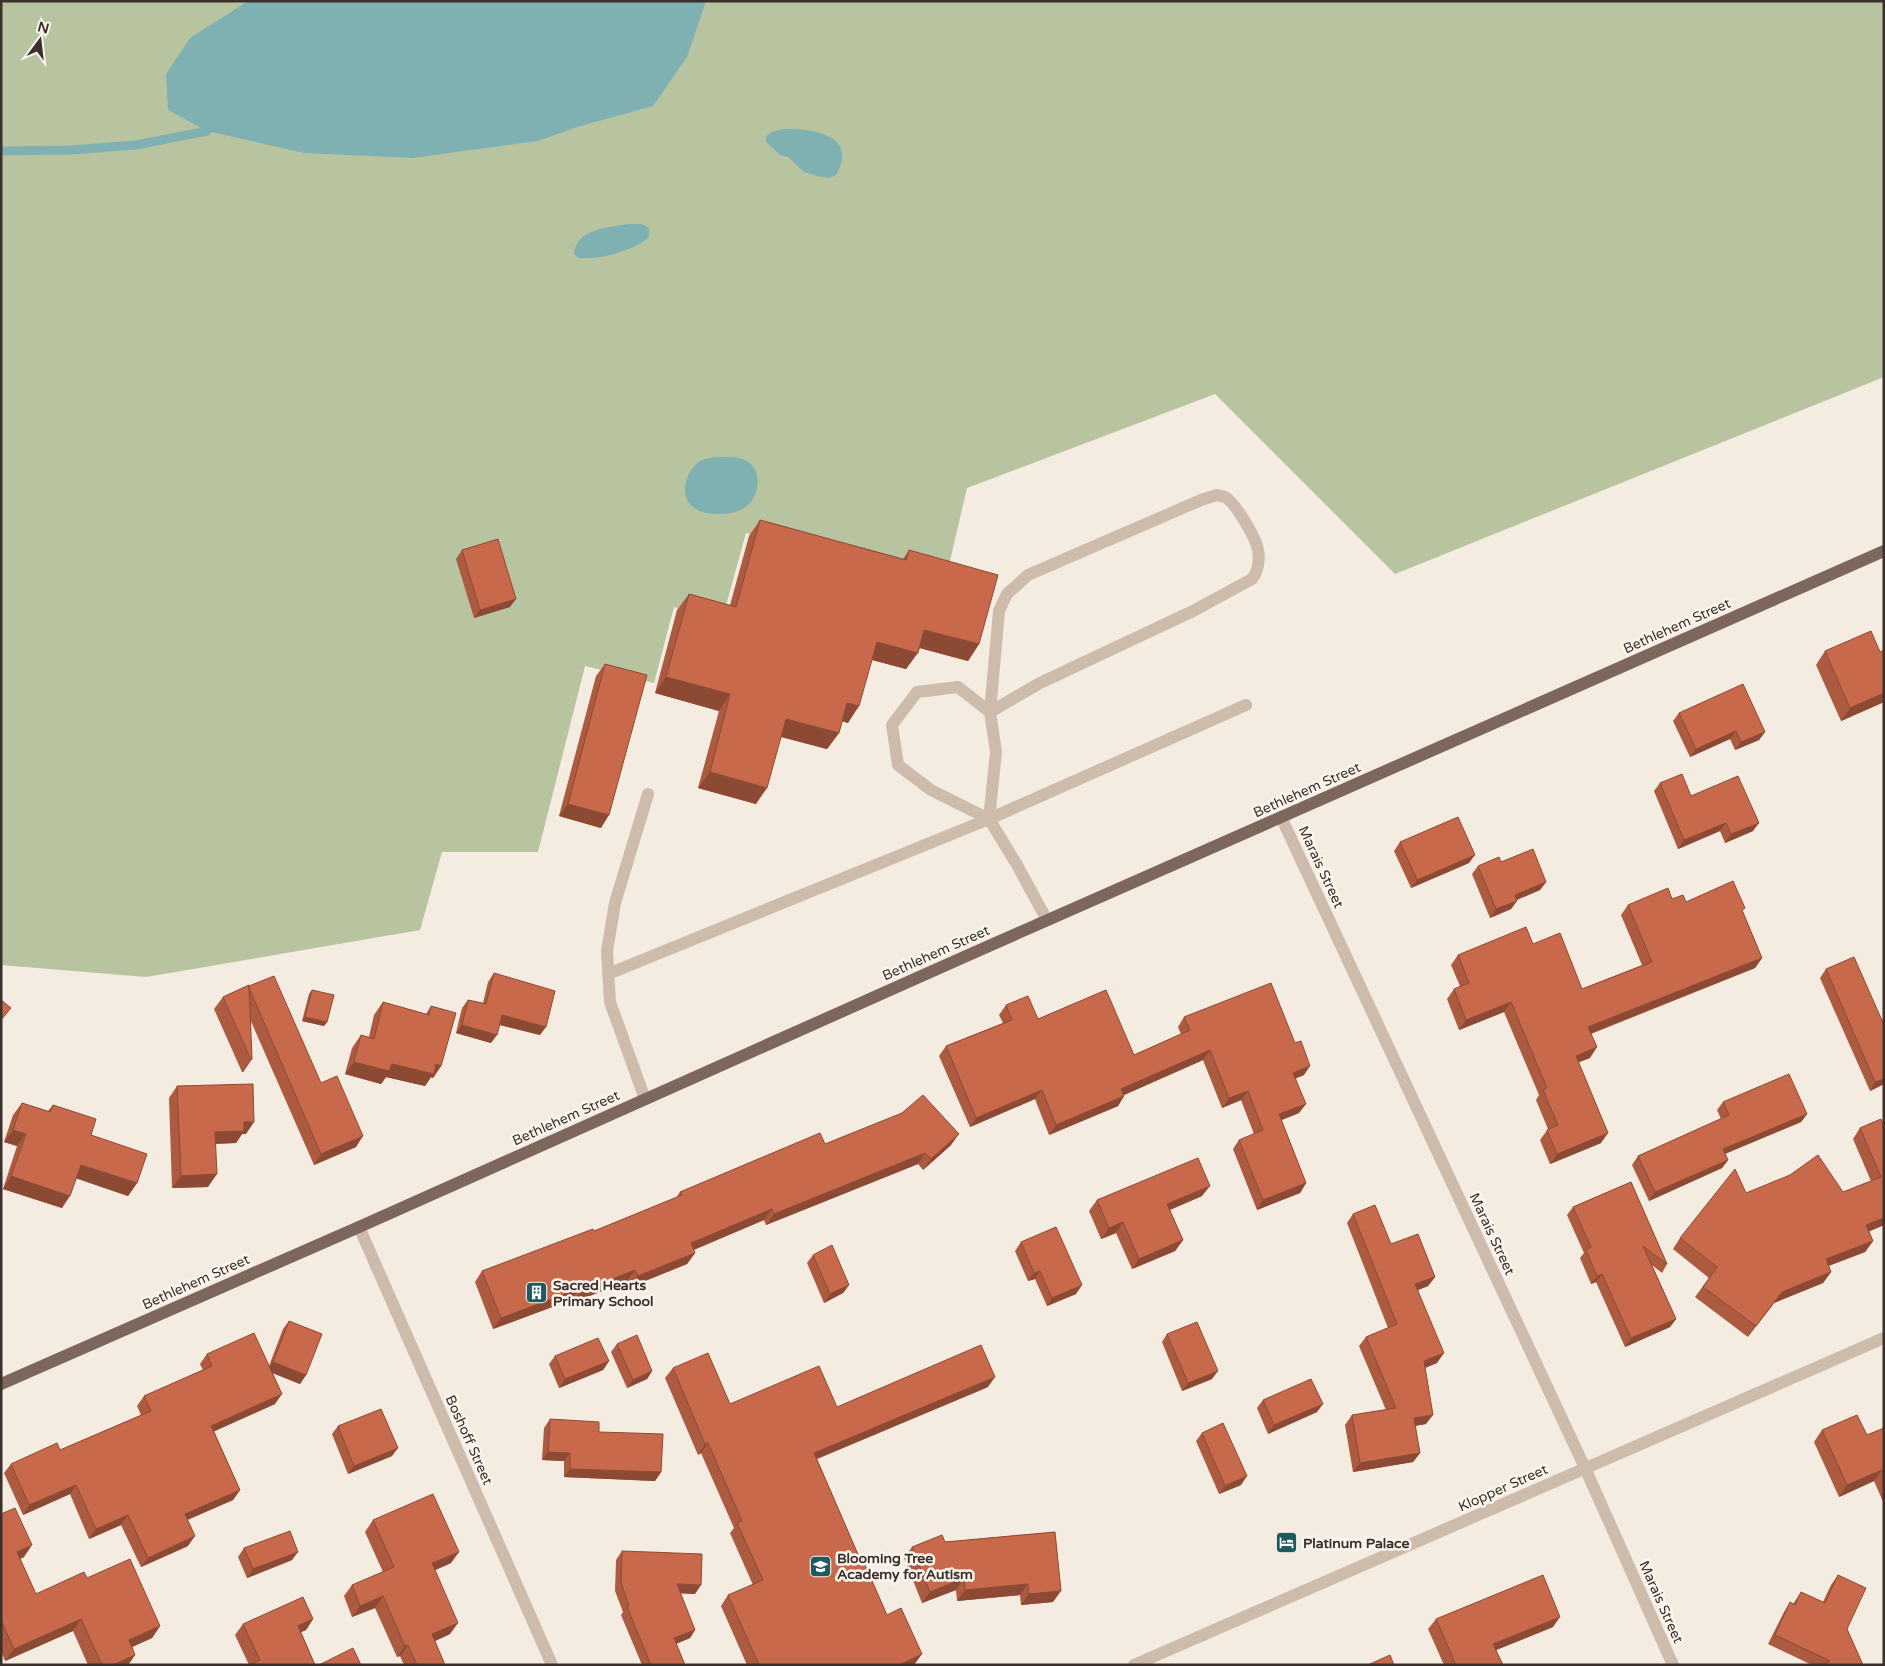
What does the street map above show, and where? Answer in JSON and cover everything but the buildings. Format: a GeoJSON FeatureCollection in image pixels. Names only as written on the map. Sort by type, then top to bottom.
{"type":"FeatureCollection","features":[{"type":"Feature","properties":{"kind":"main road","name":"Bethlehem Street"},"geometry":{"type":"LineString","coordinates":[[1,1384],[1884,551]]}},
{"type":"Feature","properties":{"kind":"street"},"geometry":{"type":"LineString","coordinates":[[989,819],[996,752],[990,712],[999,611],[1007,594],[1028,575],[1200,500],[1217,496],[1225,497],[1231,502],[1258,550],[1258,566],[1252,579],[1193,611],[1040,684],[990,712]]}},
{"type":"Feature","properties":{"kind":"street"},"geometry":{"type":"LineString","coordinates":[[990,712],[958,687],[917,692],[892,725],[898,765],[931,790],[989,819],[1048,920]]}},
{"type":"Feature","properties":{"kind":"street"},"geometry":{"type":"LineString","coordinates":[[608,974],[989,819],[1246,704]]}},
{"type":"Feature","properties":{"kind":"street"},"geometry":{"type":"LineString","coordinates":[[645,1099],[610,1002],[607,951],[615,903],[648,794]]}},
{"type":"Feature","properties":{"kind":"street","name":"Marais Street"},"geometry":{"type":"LineString","coordinates":[[1281,817],[1585,1468],[1673,1665]]}},
{"type":"Feature","properties":{"kind":"street","name":"Boshoff Street"},"geometry":{"type":"LineString","coordinates":[[359,1227],[552,1665]]}},
{"type":"Feature","properties":{"kind":"street","name":"Klopper Street"},"geometry":{"type":"LineString","coordinates":[[1134,1665],[1884,1338]]}},
{"type":"Feature","properties":{"kind":"green space"},"geometry":{"type":"Polygon","coordinates":[[[1,1],[1884,1],[1884,377],[1395,574],[1215,394],[967,488],[946,578],[894,574],[746,533],[722,620],[674,607],[654,683],[585,666],[538,852],[442,852],[420,930],[146,977],[1,965],[1,1]]]}},
{"type":"Feature","properties":{"kind":"water"},"geometry":{"type":"Polygon","coordinates":[[[248,1],[706,1],[687,57],[653,106],[577,127],[538,141],[413,158],[304,153],[207,131],[168,110],[166,74],[190,38],[248,1]]]}},
{"type":"Feature","properties":{"kind":"water"},"geometry":{"type":"Polygon","coordinates":[[[783,129],[807,130],[819,133],[837,143],[842,151],[842,161],[836,175],[830,178],[804,172],[788,157],[780,155],[766,142],[766,136],[783,129]]]}},
{"type":"Feature","properties":{"kind":"water"},"geometry":{"type":"Polygon","coordinates":[[[642,224],[649,228],[649,237],[643,242],[616,254],[596,258],[579,258],[574,254],[580,239],[587,234],[604,228],[642,224]]]}},
{"type":"Feature","properties":{"kind":"water"},"geometry":{"type":"Polygon","coordinates":[[[715,457],[745,460],[755,469],[757,475],[758,482],[755,495],[747,506],[732,513],[714,514],[699,511],[688,502],[686,496],[686,483],[695,465],[705,459],[715,457]]]}},
{"type":"Feature","properties":{"kind":"waterway"},"geometry":{"type":"LineString","coordinates":[[1,151],[71,150],[136,145],[207,131]]}},
{"type":"Feature","properties":{"kind":"place","name":"Sacred Hearts Primary School"},"geometry":{"type":"Point","coordinates":[537,1293]}},
{"type":"Feature","properties":{"kind":"place","name":"Platinum Palace"},"geometry":{"type":"Point","coordinates":[1287,1543]}},
{"type":"Feature","properties":{"kind":"place","name":"Blooming Tree Academy for Autism"},"geometry":{"type":"Point","coordinates":[821,1566]}}]}
